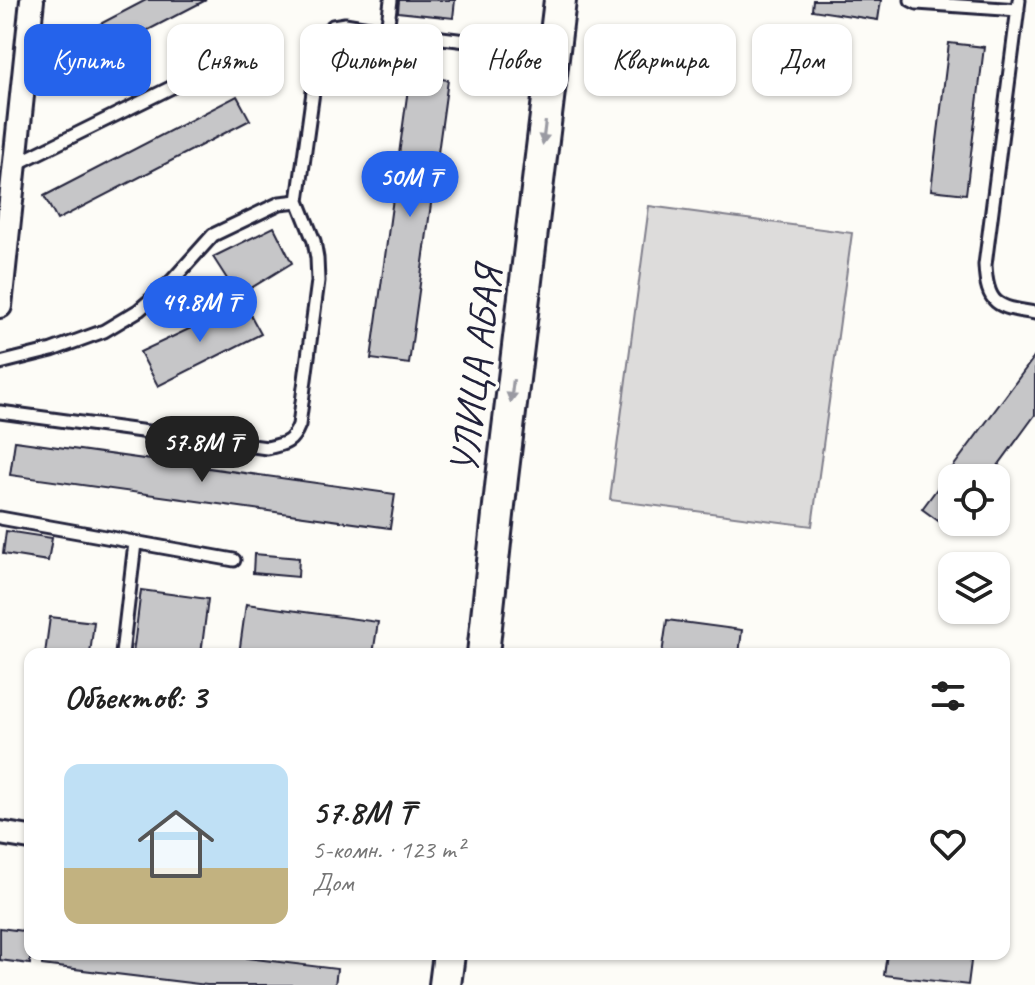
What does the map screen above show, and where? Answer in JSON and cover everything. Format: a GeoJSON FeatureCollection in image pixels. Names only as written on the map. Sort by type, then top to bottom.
{"type":"FeatureCollection","features":[{"type":"Feature","properties":{"kind":"street"},"geometry":{"type":"LineString","coordinates":[[0,306],[32,0]]}},
{"type":"Feature","properties":{"kind":"street","name":"УЛИЦА АБАЯ"},"geometry":{"type":"LineString","coordinates":[[558,24],[560,0]]}},
{"type":"Feature","properties":{"kind":"street","name":"УЛИЦА АБАЯ"},"geometry":{"type":"LineString","coordinates":[[484,648],[550,96]]}},
{"type":"Feature","properties":{"kind":"street"},"geometry":{"type":"LineString","coordinates":[[0,833],[24,837]]}},
{"type":"Feature","properties":{"kind":"street"},"geometry":{"type":"LineString","coordinates":[[445,985],[448,960]]}},
{"type":"Feature","properties":{"kind":"lane"},"geometry":{"type":"LineString","coordinates":[[388,24],[391,0]]}},
{"type":"Feature","properties":{"kind":"lane"},"geometry":{"type":"LineString","coordinates":[[911,0],[917,3],[1019,5],[985,265],[986,288],[997,302],[1035,313]]}},
{"type":"Feature","properties":{"kind":"lane"},"geometry":{"type":"LineString","coordinates":[[15,164],[167,89]]}},
{"type":"Feature","properties":{"kind":"lane"},"geometry":{"type":"LineString","coordinates":[[0,412],[267,448],[294,437],[299,425],[318,281],[314,241],[298,201],[312,96]]}},
{"type":"Feature","properties":{"kind":"lane"},"geometry":{"type":"LineString","coordinates":[[0,363],[52,350],[104,331],[139,310],[170,283],[213,235],[280,203],[298,201]]}},
{"type":"Feature","properties":{"kind":"lane"},"geometry":{"type":"LineString","coordinates":[[0,518],[234,560]]}},
{"type":"Feature","properties":{"kind":"lane"},"geometry":{"type":"LineString","coordinates":[[123,648],[135,543]]}},
{"type":"Feature","properties":{"kind":"shaded area"},"geometry":{"type":"Polygon","coordinates":[[[649,206],[852,233],[812,526],[610,500],[649,206]]]}},
{"type":"Feature","properties":{"kind":"building"},"geometry":{"type":"Polygon","coordinates":[[[146,0],[206,0],[151,29],[151,24],[100,24],[146,0]]]}},
{"type":"Feature","properties":{"kind":"building"},"geometry":{"type":"Polygon","coordinates":[[[399,0],[455,0],[453,18],[398,12],[399,0]]]}},
{"type":"Feature","properties":{"kind":"building"},"geometry":{"type":"Polygon","coordinates":[[[813,0],[881,0],[878,20],[812,10],[813,0]]]}},
{"type":"Feature","properties":{"kind":"building"},"geometry":{"type":"Polygon","coordinates":[[[949,43],[984,47],[966,194],[931,190],[949,43]]]}},
{"type":"Feature","properties":{"kind":"building"},"geometry":{"type":"Polygon","coordinates":[[[443,79],[448,80],[409,364],[371,359],[407,96],[443,96],[443,79]]]}},
{"type":"Feature","properties":{"kind":"building"},"geometry":{"type":"Polygon","coordinates":[[[237,96],[250,120],[57,220],[44,196],[237,96]]]}},
{"type":"Feature","properties":{"kind":"building"},"geometry":{"type":"Polygon","coordinates":[[[274,227],[292,263],[238,296],[213,257],[274,227]]]}},
{"type":"Feature","properties":{"kind":"building"},"geometry":{"type":"Polygon","coordinates":[[[244,303],[261,334],[158,386],[140,352],[244,303]]]}},
{"type":"Feature","properties":{"kind":"building"},"geometry":{"type":"Polygon","coordinates":[[[1035,356],[1035,415],[999,464],[955,464],[1035,356]]]}},
{"type":"Feature","properties":{"kind":"building"},"geometry":{"type":"Polygon","coordinates":[[[15,441],[395,494],[390,528],[10,475],[15,441]]]}},
{"type":"Feature","properties":{"kind":"building"},"geometry":{"type":"Polygon","coordinates":[[[938,487],[938,521],[922,509],[938,487]]]}},
{"type":"Feature","properties":{"kind":"building"},"geometry":{"type":"Polygon","coordinates":[[[6,531],[52,538],[48,561],[3,554],[6,531]]]}},
{"type":"Feature","properties":{"kind":"building"},"geometry":{"type":"Polygon","coordinates":[[[254,554],[299,558],[298,577],[253,573],[254,554]]]}},
{"type":"Feature","properties":{"kind":"building"},"geometry":{"type":"Polygon","coordinates":[[[141,590],[208,599],[202,648],[134,648],[141,590]]]}},
{"type":"Feature","properties":{"kind":"building"},"geometry":{"type":"Polygon","coordinates":[[[246,604],[378,622],[374,648],[240,648],[246,604]]]}},
{"type":"Feature","properties":{"kind":"building"},"geometry":{"type":"Polygon","coordinates":[[[50,617],[94,622],[91,648],[46,648],[50,617]]]}},
{"type":"Feature","properties":{"kind":"building"},"geometry":{"type":"Polygon","coordinates":[[[667,620],[742,630],[740,648],[663,648],[667,620]]]}},
{"type":"Feature","properties":{"kind":"building"},"geometry":{"type":"Polygon","coordinates":[[[0,928],[24,931],[24,960],[30,960],[30,964],[0,960],[0,928]]]}},
{"type":"Feature","properties":{"kind":"building"},"geometry":{"type":"Polygon","coordinates":[[[42,960],[264,960],[337,969],[335,985],[207,985],[42,965],[42,960]]]}},
{"type":"Feature","properties":{"kind":"building"},"geometry":{"type":"Polygon","coordinates":[[[886,960],[971,960],[968,985],[884,975],[886,960]]]}}]}
